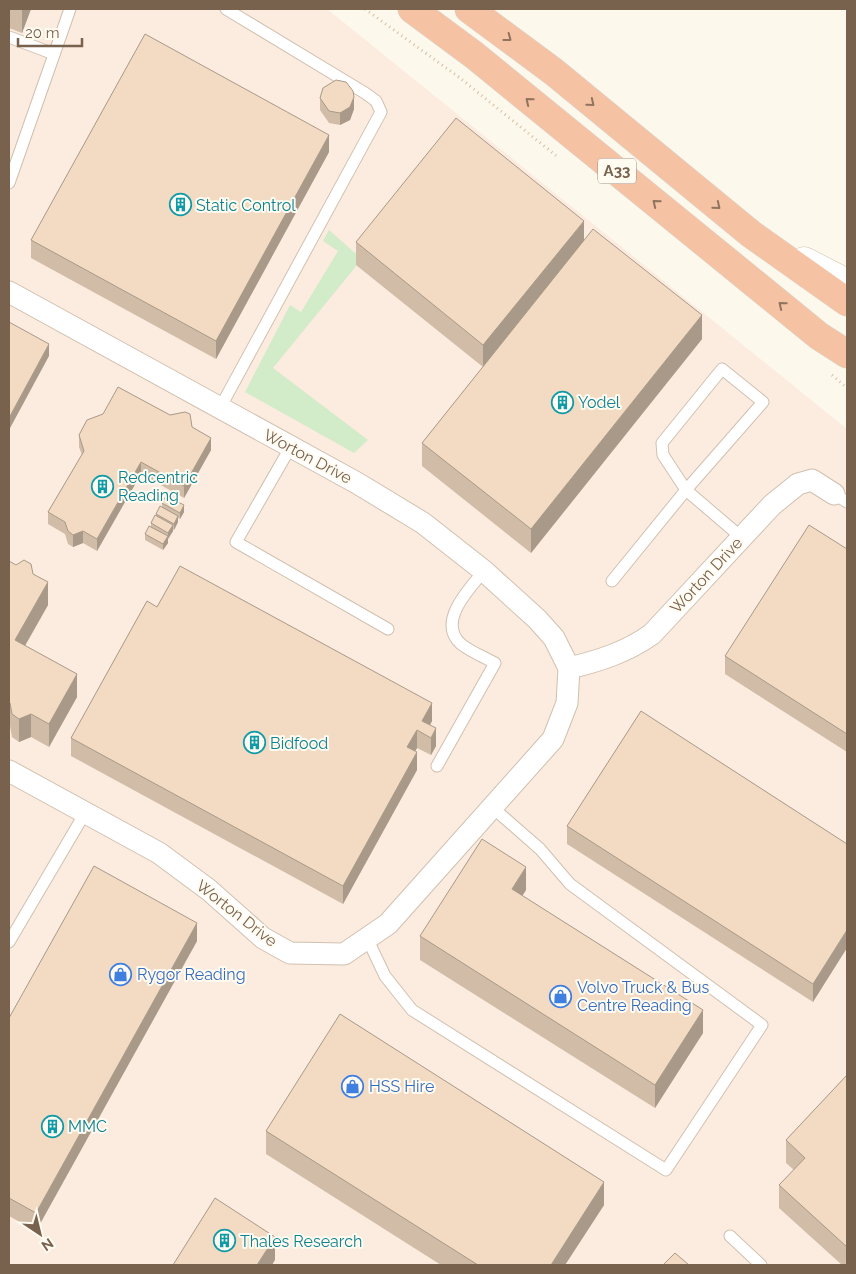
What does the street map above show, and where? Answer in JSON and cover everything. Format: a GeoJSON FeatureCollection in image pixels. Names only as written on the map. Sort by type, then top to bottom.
{"type":"FeatureCollection","features":[{"type":"Feature","properties":{"kind":"highway","name":"A33"},"geometry":{"type":"LineString","coordinates":[[412,9],[474,55],[819,336],[847,354]]}},
{"type":"Feature","properties":{"kind":"highway","name":"A33"},"geometry":{"type":"LineString","coordinates":[[469,9],[554,72],[751,234],[847,302]]}},
{"type":"Feature","properties":{"kind":"street"},"geometry":{"type":"LineString","coordinates":[[751,234],[847,283]]}},
{"type":"Feature","properties":{"kind":"street","name":"Worton Drive"},"geometry":{"type":"LineString","coordinates":[[9,292],[290,448],[357,483],[423,523],[484,571],[537,619],[554,638],[569,668],[567,702],[553,739],[388,924],[344,954],[290,953],[263,938],[209,890],[159,853],[9,771]]}},
{"type":"Feature","properties":{"kind":"street","name":"Worton Drive"},"geometry":{"type":"LineString","coordinates":[[569,668],[612,656],[630,648],[652,634],[772,505],[798,484],[812,480],[841,498]]}},
{"type":"Feature","properties":{"kind":"lane"},"geometry":{"type":"LineString","coordinates":[[9,183],[70,9]]}},
{"type":"Feature","properties":{"kind":"lane"},"geometry":{"type":"LineString","coordinates":[[220,408],[381,112],[376,101],[365,93],[226,9]]}},
{"type":"Feature","properties":{"kind":"lane"},"geometry":{"type":"LineString","coordinates":[[9,37],[54,54]]}},
{"type":"Feature","properties":{"kind":"lane"},"geometry":{"type":"LineString","coordinates":[[819,336],[847,366]]}},
{"type":"Feature","properties":{"kind":"lane"},"geometry":{"type":"LineString","coordinates":[[612,581],[686,490],[763,402],[722,369],[662,443],[663,455],[686,490],[741,537]]}},
{"type":"Feature","properties":{"kind":"lane"},"geometry":{"type":"LineString","coordinates":[[290,448],[236,542],[388,629]]}},
{"type":"Feature","properties":{"kind":"lane"},"geometry":{"type":"LineString","coordinates":[[437,766],[495,663],[462,644],[453,630],[453,621],[460,600],[484,571]]}},
{"type":"Feature","properties":{"kind":"lane"},"geometry":{"type":"LineString","coordinates":[[367,938],[385,976],[412,1010],[666,1170],[762,1025],[570,884],[540,849],[492,807]]}},
{"type":"Feature","properties":{"kind":"lane"},"geometry":{"type":"LineString","coordinates":[[9,942],[84,813]]}},
{"type":"Feature","properties":{"kind":"lane"},"geometry":{"type":"LineString","coordinates":[[730,1236],[761,1265]]}},
{"type":"Feature","properties":{"kind":"shaded area"},"geometry":{"type":"Polygon","coordinates":[[[9,9],[327,9],[847,429],[847,1265],[9,1265],[9,9]]]}},
{"type":"Feature","properties":{"kind":"green space"},"geometry":{"type":"Polygon","coordinates":[[[450,138],[353,270],[273,368],[368,440],[354,453],[245,392],[290,305],[301,312],[338,251],[323,241],[329,230],[355,253],[450,138]]]}},
{"type":"Feature","properties":{"kind":"building","name":"Static Control"},"geometry":{"type":"Polygon","coordinates":[[[145,34],[329,135],[216,341],[31,240],[145,34]]]}},
{"type":"Feature","properties":{"kind":"building"},"geometry":{"type":"Polygon","coordinates":[[[336,80],[346,82],[353,91],[354,97],[350,107],[340,113],[329,111],[320,98],[323,88],[336,80]]]}},
{"type":"Feature","properties":{"kind":"building"},"geometry":{"type":"Polygon","coordinates":[[[456,118],[584,221],[483,345],[356,242],[456,118]]]}},
{"type":"Feature","properties":{"kind":"building","name":"Yodel"},"geometry":{"type":"Polygon","coordinates":[[[593,229],[702,315],[531,529],[422,443],[593,229]]]}},
{"type":"Feature","properties":{"kind":"building"},"geometry":{"type":"Polygon","coordinates":[[[9,322],[49,344],[9,418],[9,322]]]}},
{"type":"Feature","properties":{"kind":"building","name":"Redcentric Reading"},"geometry":{"type":"Polygon","coordinates":[[[118,387],[170,415],[185,412],[190,414],[192,427],[211,438],[184,486],[141,462],[97,539],[83,531],[73,535],[68,531],[65,522],[48,512],[84,451],[79,435],[87,420],[103,414],[118,387]]]}},
{"type":"Feature","properties":{"kind":"building"},"geometry":{"type":"Polygon","coordinates":[[[166,496],[184,505],[180,513],[162,503],[166,496]]]}},
{"type":"Feature","properties":{"kind":"building"},"geometry":{"type":"Polygon","coordinates":[[[160,506],[178,516],[174,524],[156,514],[160,506]]]}},
{"type":"Feature","properties":{"kind":"building"},"geometry":{"type":"Polygon","coordinates":[[[155,515],[173,525],[168,533],[151,523],[155,515]]]}},
{"type":"Feature","properties":{"kind":"building"},"geometry":{"type":"Polygon","coordinates":[[[809,525],[847,549],[847,734],[725,656],[809,525]]]}},
{"type":"Feature","properties":{"kind":"building"},"geometry":{"type":"Polygon","coordinates":[[[149,526],[168,536],[163,544],[145,534],[149,526]]]}},
{"type":"Feature","properties":{"kind":"building"},"geometry":{"type":"Polygon","coordinates":[[[24,560],[31,564],[33,574],[48,582],[15,640],[77,674],[49,724],[31,714],[19,719],[12,714],[9,702],[9,561],[16,565],[24,560]]]}},
{"type":"Feature","properties":{"kind":"building","name":"Bidfood"},"geometry":{"type":"Polygon","coordinates":[[[180,566],[432,703],[422,721],[436,728],[431,738],[417,730],[407,747],[417,752],[343,886],[71,738],[147,601],[157,607],[180,566]]]}},
{"type":"Feature","properties":{"kind":"building"},"geometry":{"type":"Polygon","coordinates":[[[641,711],[847,844],[847,930],[813,984],[567,826],[641,711]]]}},
{"type":"Feature","properties":{"kind":"building","name":"Volvo Truck & Bus Centre Reading"},"geometry":{"type":"Polygon","coordinates":[[[482,839],[526,867],[512,889],[703,1010],[655,1085],[420,936],[482,839]]]}},
{"type":"Feature","properties":{"kind":"building","name":"MMC"},"geometry":{"type":"Polygon","coordinates":[[[94,866],[197,923],[36,1213],[9,1198],[9,1018],[94,866]]]}},
{"type":"Feature","properties":{"kind":"building"},"geometry":{"type":"Polygon","coordinates":[[[340,1014],[604,1182],[551,1265],[478,1265],[266,1131],[340,1014]]]}},
{"type":"Feature","properties":{"kind":"building"},"geometry":{"type":"Polygon","coordinates":[[[847,1075],[847,1247],[779,1185],[805,1158],[786,1140],[847,1075]]]}},
{"type":"Feature","properties":{"kind":"building"},"geometry":{"type":"Polygon","coordinates":[[[215,1198],[275,1237],[257,1265],[173,1265],[215,1198]]]}},
{"type":"Feature","properties":{"kind":"building"},"geometry":{"type":"Polygon","coordinates":[[[675,1253],[689,1265],[663,1265],[675,1253]]]}},
{"type":"Feature","properties":{"kind":"place","name":"Static Control"},"geometry":{"type":"Point","coordinates":[180,205]}},
{"type":"Feature","properties":{"kind":"place","name":"Yodel"},"geometry":{"type":"Point","coordinates":[562,402]}},
{"type":"Feature","properties":{"kind":"place","name":"Redcentric Reading"},"geometry":{"type":"Point","coordinates":[102,486]}},
{"type":"Feature","properties":{"kind":"place","name":"Bidfood"},"geometry":{"type":"Point","coordinates":[254,743]}},
{"type":"Feature","properties":{"kind":"place","name":"Rygor Reading"},"geometry":{"type":"Point","coordinates":[121,974]}},
{"type":"Feature","properties":{"kind":"place","name":"Volvo Truck & Bus Centre Reading"},"geometry":{"type":"Point","coordinates":[561,996]}},
{"type":"Feature","properties":{"kind":"place","name":"HSS Hire"},"geometry":{"type":"Point","coordinates":[353,1086]}},
{"type":"Feature","properties":{"kind":"place","name":"MMC"},"geometry":{"type":"Point","coordinates":[52,1126]}},
{"type":"Feature","properties":{"kind":"place","name":"Thales Research"},"geometry":{"type":"Point","coordinates":[224,1241]}}]}
